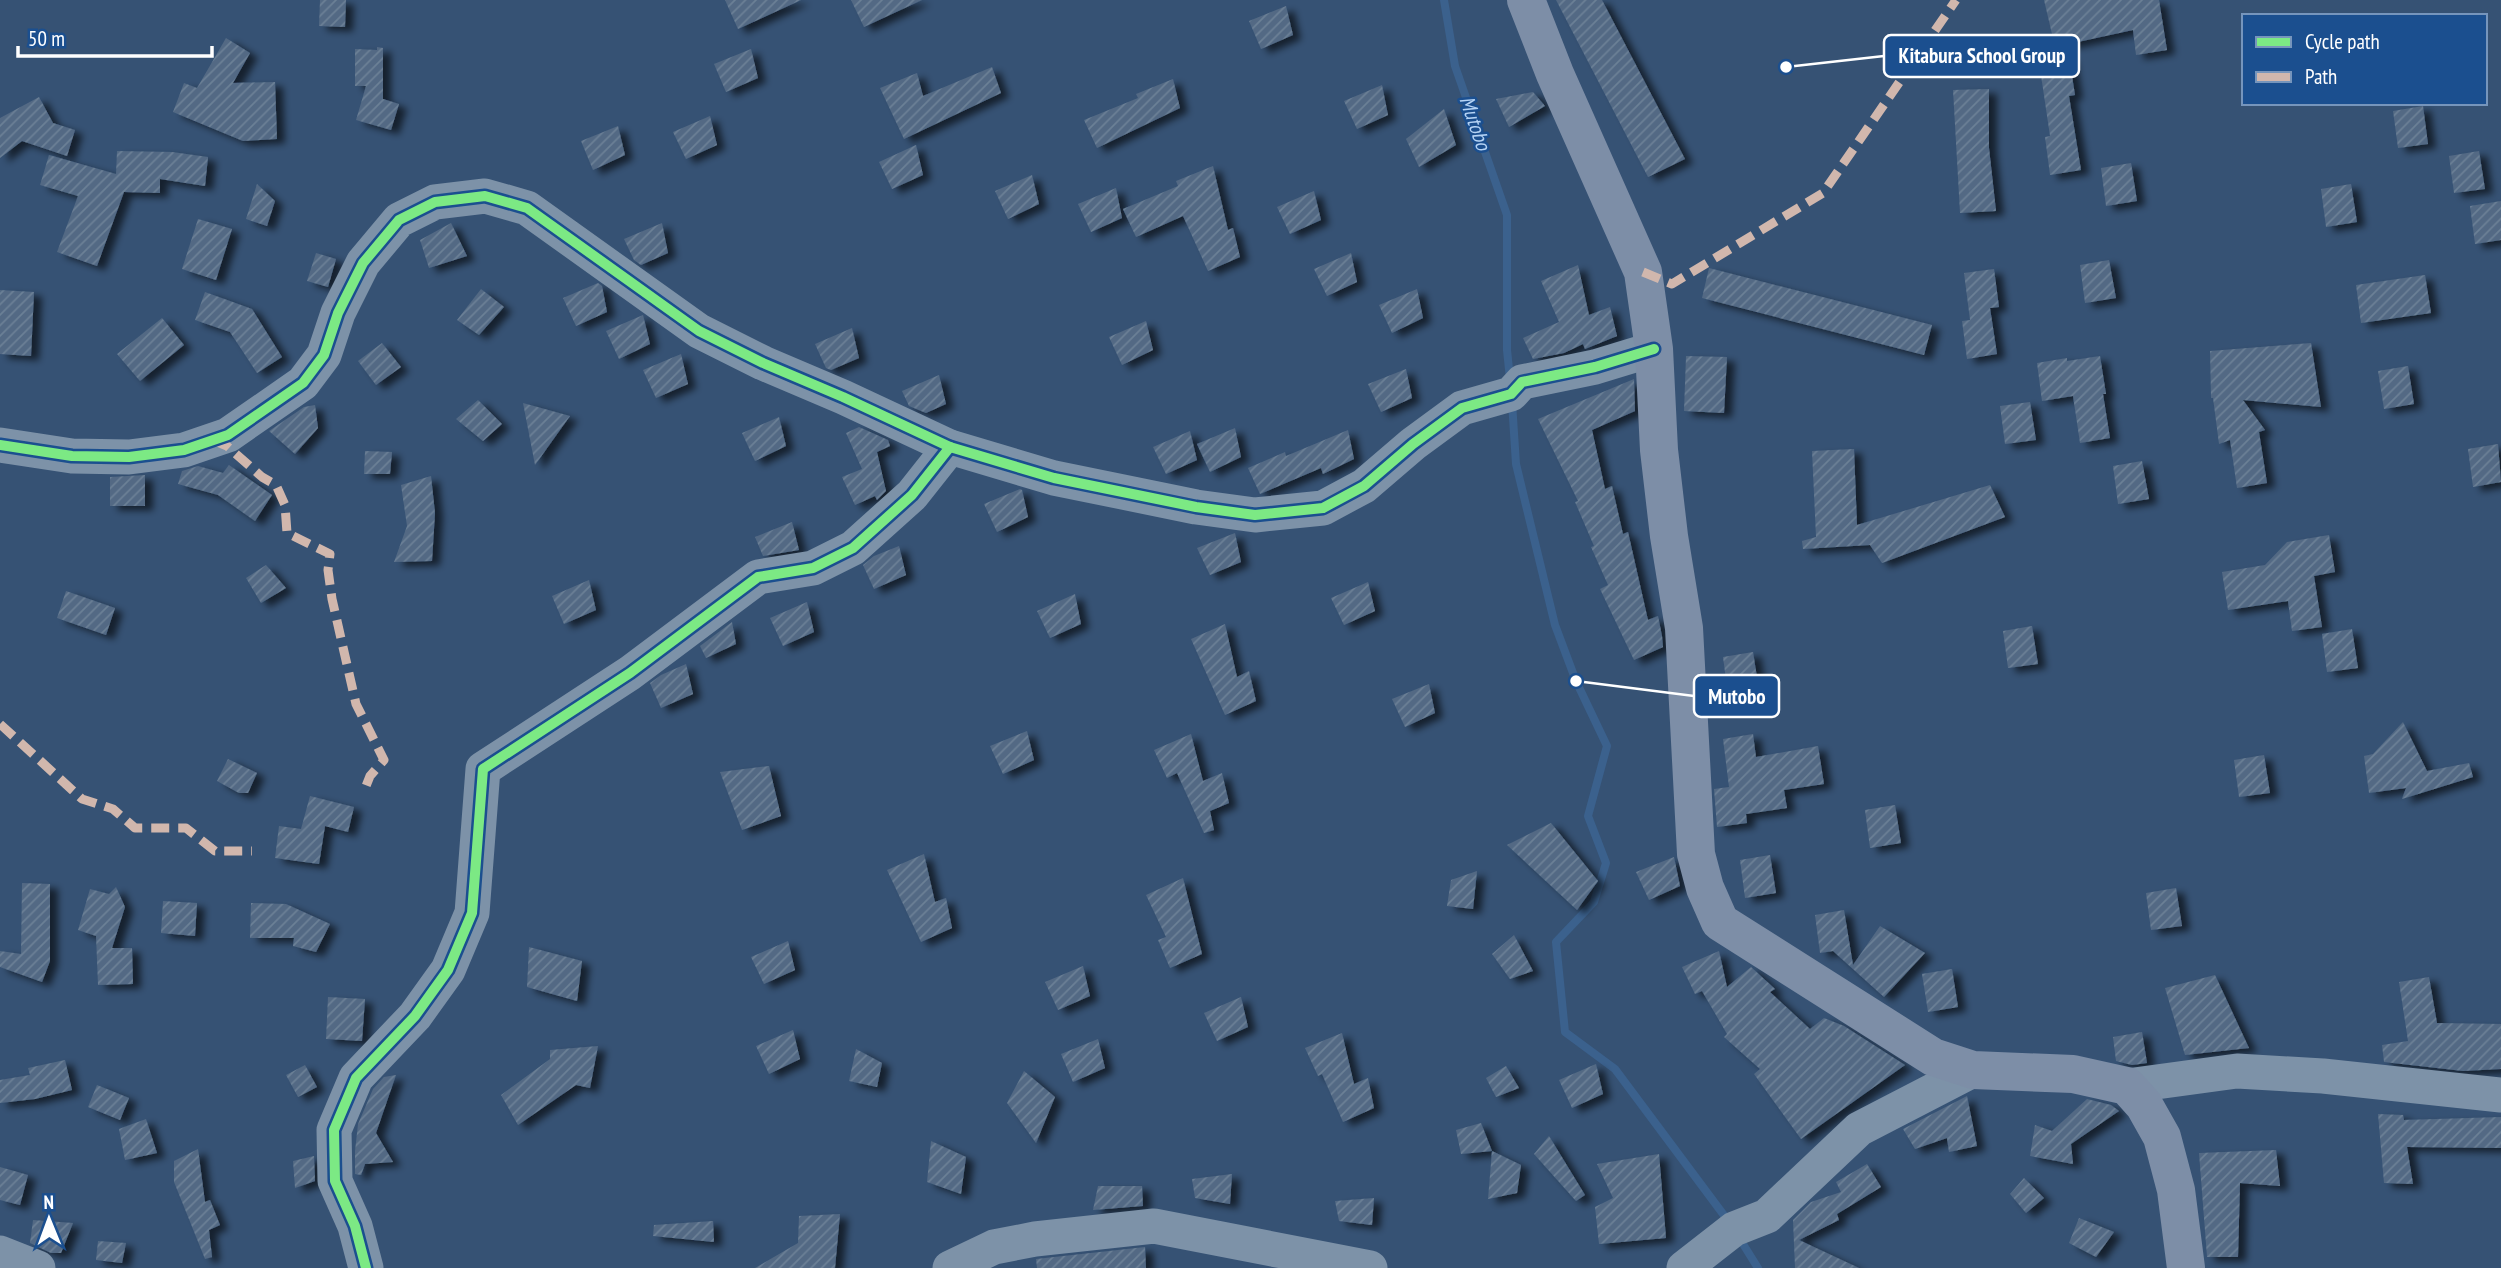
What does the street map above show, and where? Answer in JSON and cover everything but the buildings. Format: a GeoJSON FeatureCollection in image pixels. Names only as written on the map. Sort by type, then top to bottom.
{"type":"FeatureCollection","features":[{"type":"Feature","properties":{"kind":"main road"},"geometry":{"type":"LineString","coordinates":[[1526,0],[1555,74],[1643,272],[1654,349],[1659,450],[1684,628],[1696,855],[1705,888],[1720,922],[1933,1057],[1973,1070],[2073,1074],[2127,1086],[2144,1105],[2162,1136],[2176,1190],[2186,1268]]}},
{"type":"Feature","properties":{"kind":"street"},"geometry":{"type":"LineString","coordinates":[[0,446],[72,456],[129,457],[184,450],[228,435],[303,383],[324,355],[338,313],[363,263],[398,220],[435,202],[485,195],[527,208],[699,331],[763,363],[950,447],[1054,478],[1196,507],[1255,515],[1323,508],[1364,486],[1413,444],[1462,408],[1511,394],[1522,382],[1595,367],[1654,349]]}},
{"type":"Feature","properties":{"kind":"street"},"geometry":{"type":"LineString","coordinates":[[366,1268],[355,1226],[335,1181],[334,1130],[355,1078],[415,1016],[448,970],[472,913],[483,769],[630,673],[758,577],[813,568],[853,548],[912,495],[950,447]]}},
{"type":"Feature","properties":{"kind":"street"},"geometry":{"type":"LineString","coordinates":[[1684,1268],[1734,1229],[1767,1216],[1858,1129],[1973,1070]]}},
{"type":"Feature","properties":{"kind":"street"},"geometry":{"type":"LineString","coordinates":[[2127,1086],[2237,1071],[2323,1076],[2501,1095]]}},
{"type":"Feature","properties":{"kind":"street"},"geometry":{"type":"LineString","coordinates":[[950,1268],[994,1247],[1040,1254],[1154,1226],[1370,1268]]}},
{"type":"Feature","properties":{"kind":"street"},"geometry":{"type":"LineString","coordinates":[[0,1253],[38,1268]]}},
{"type":"Feature","properties":{"kind":"waterway","name":"Mutobo"},"geometry":{"type":"LineString","coordinates":[[1444,0],[1455,66],[1507,215],[1507,350],[1510,379]]}},
{"type":"Feature","properties":{"kind":"waterway","name":"Mutobo"},"geometry":{"type":"LineString","coordinates":[[1512,402],[1516,464],[1555,625],[1576,681],[1607,746],[1588,816],[1606,863],[1594,902],[1556,942],[1565,1032],[1615,1069],[1729,1222]]}},
{"type":"Feature","properties":{"kind":"waterway","name":"Mutobo"},"geometry":{"type":"LineString","coordinates":[[1738,1236],[1758,1268]]}},
{"type":"Feature","properties":{"kind":"marked path"},"geometry":{"type":"LineString","coordinates":[[1643,272],[1672,284],[1823,193],[1956,0]]}},
{"type":"Feature","properties":{"kind":"marked path"},"geometry":{"type":"LineString","coordinates":[[213,440],[227,446],[262,477],[276,485],[285,505],[287,533],[330,554],[328,570],[332,599],[356,704],[384,760],[370,776],[364,791]]}},
{"type":"Feature","properties":{"kind":"marked path"},"geometry":{"type":"LineString","coordinates":[[0,724],[82,799],[113,809],[135,828],[186,828],[215,851],[252,851]]}},
{"type":"Feature","properties":{"kind":"cycle path"},"geometry":{"type":"LineString","coordinates":[[0,445],[72,456],[129,457],[184,450],[228,435],[303,383],[324,355],[338,313],[363,263],[399,220],[435,202],[485,196],[527,208],[699,331],[763,363],[950,447],[1054,478],[1196,507],[1255,515],[1323,508],[1364,486],[1413,444],[1462,408],[1511,394],[1522,382],[1595,367],[1654,349]]}},
{"type":"Feature","properties":{"kind":"cycle path"},"geometry":{"type":"LineString","coordinates":[[366,1268],[355,1226],[335,1181],[334,1130],[356,1078],[415,1016],[448,970],[472,913],[483,769],[630,673],[758,577],[813,568],[853,548],[912,495],[950,447]]}},
{"type":"Feature","properties":{"kind":"place","name":"Kitabura School Group"},"geometry":{"type":"Point","coordinates":[1786,67]}},
{"type":"Feature","properties":{"kind":"place","name":"Mutobo"},"geometry":{"type":"Point","coordinates":[1576,681]}}]}
